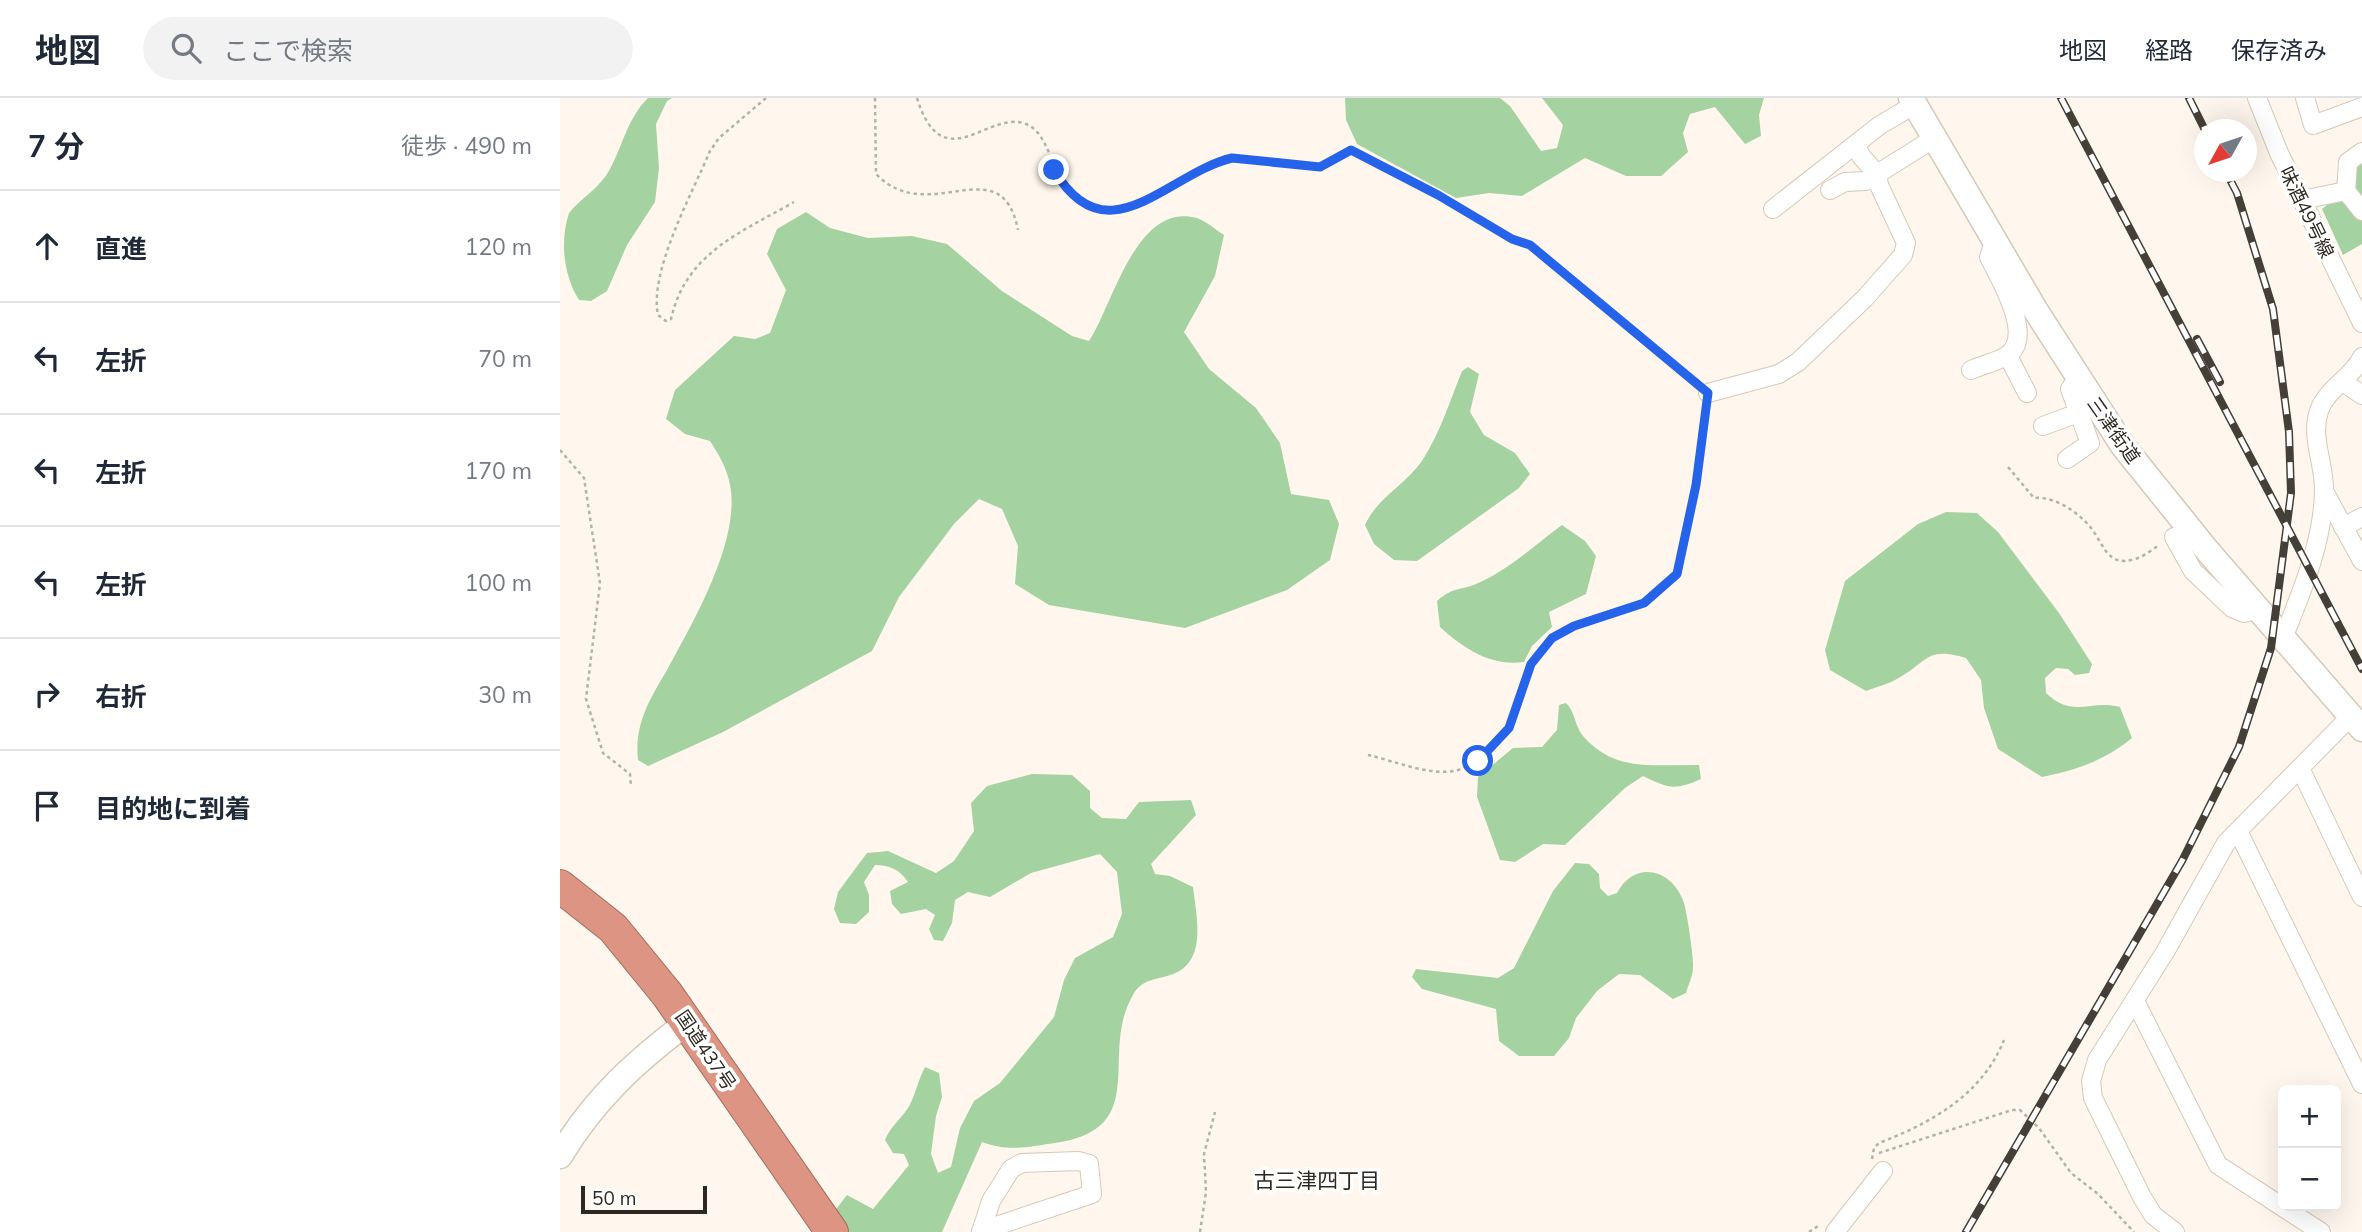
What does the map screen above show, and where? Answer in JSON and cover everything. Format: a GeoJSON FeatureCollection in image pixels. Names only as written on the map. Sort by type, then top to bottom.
{"type":"FeatureCollection","features":[{"type":"Feature","properties":{"kind":"highway","name":"国道437号"},"geometry":{"type":"LineString","coordinates":[[560,886],[613,928],[832,1232]]}},
{"type":"Feature","properties":{"kind":"highway","name":"国道437号"},"geometry":{"type":"LineString","coordinates":[[560,905],[601,939],[682,1027],[812,1232]]}},
{"type":"Feature","properties":{"kind":"street","name":"味酒49号線"},"geometry":{"type":"LineString","coordinates":[[2257,98],[2302,200],[2362,323]]}},
{"type":"Feature","properties":{"kind":"street"},"geometry":{"type":"LineString","coordinates":[[2305,98],[2313,125],[2362,107]]}},
{"type":"Feature","properties":{"kind":"street"},"geometry":{"type":"LineString","coordinates":[[1773,209],[1913,101]]}},
{"type":"Feature","properties":{"kind":"street","name":"三津街道"},"geometry":{"type":"LineString","coordinates":[[1913,101],[1994,242],[2123,446],[2357,722]]}},
{"type":"Feature","properties":{"kind":"street"},"geometry":{"type":"LineString","coordinates":[[1830,190],[1844,182],[1866,181],[1933,139]]}},
{"type":"Feature","properties":{"kind":"street"},"geometry":{"type":"LineString","coordinates":[[1708,393],[1779,374],[1798,362],[1865,298],[1903,255],[1906,243],[1879,185],[1877,174],[1861,156],[1856,144]]}},
{"type":"Feature","properties":{"kind":"street"},"geometry":{"type":"LineString","coordinates":[[2362,152],[2348,162],[2346,191],[2362,211]]}},
{"type":"Feature","properties":{"kind":"street"},"geometry":{"type":"LineString","coordinates":[[2302,200],[2346,191]]}},
{"type":"Feature","properties":{"kind":"street"},"geometry":{"type":"LineString","coordinates":[[1970,370],[2008,356],[2017,343],[2018,326],[1989,257],[1994,242]]}},
{"type":"Feature","properties":{"kind":"street"},"geometry":{"type":"LineString","coordinates":[[2008,356],[2027,393]]}},
{"type":"Feature","properties":{"kind":"street"},"geometry":{"type":"LineString","coordinates":[[2284,636],[2310,570],[2324,491],[2316,426],[2319,409],[2362,357]]}},
{"type":"Feature","properties":{"kind":"street"},"geometry":{"type":"LineString","coordinates":[[2067,459],[2090,443],[2070,389],[2078,377]]}},
{"type":"Feature","properties":{"kind":"street"},"geometry":{"type":"LineString","coordinates":[[2343,382],[2362,395]]}},
{"type":"Feature","properties":{"kind":"street"},"geometry":{"type":"LineString","coordinates":[[2043,426],[2078,413]]}},
{"type":"Feature","properties":{"kind":"street"},"geometry":{"type":"LineString","coordinates":[[2324,491],[2362,561]]}},
{"type":"Feature","properties":{"kind":"street"},"geometry":{"type":"LineString","coordinates":[[2343,527],[2362,517]]}},
{"type":"Feature","properties":{"kind":"street"},"geometry":{"type":"LineString","coordinates":[[2174,537],[2193,571],[2232,608],[2244,612],[2259,609]]}},
{"type":"Feature","properties":{"kind":"street"},"geometry":{"type":"LineString","coordinates":[[2175,1232],[2153,1215],[2093,1098],[2091,1082],[2097,1060],[2226,843],[2300,768],[2357,722]]}},
{"type":"Feature","properties":{"kind":"street"},"geometry":{"type":"LineString","coordinates":[[2300,768],[2362,897]]}},
{"type":"Feature","properties":{"kind":"street"},"geometry":{"type":"LineString","coordinates":[[2238,831],[2362,1084]]}},
{"type":"Feature","properties":{"kind":"street"},"geometry":{"type":"LineString","coordinates":[[2135,1000],[2218,1165],[2321,1232]]}},
{"type":"Feature","properties":{"kind":"street"},"geometry":{"type":"LineString","coordinates":[[560,1156],[587,1115],[626,1071],[682,1027]]}},
{"type":"Feature","properties":{"kind":"street"},"geometry":{"type":"LineString","coordinates":[[1078,1161],[1089,1164],[1092,1194],[981,1232],[991,1201],[1011,1169],[1022,1163],[1078,1161]]}},
{"type":"Feature","properties":{"kind":"street"},"geometry":{"type":"LineString","coordinates":[[1828,1228],[1877,1169]]}},
{"type":"Feature","properties":{"kind":"path"},"geometry":{"type":"LineString","coordinates":[[766,98],[719,138],[709,151],[659,272],[655,300],[658,315],[666,321],[671,318],[678,289],[708,253],[794,202]]}},
{"type":"Feature","properties":{"kind":"path"},"geometry":{"type":"LineString","coordinates":[[876,98],[876,174],[887,185],[904,193],[928,197],[987,187],[1001,193],[1014,211],[1018,230]]}},
{"type":"Feature","properties":{"kind":"path"},"geometry":{"type":"LineString","coordinates":[[917,98],[923,120],[934,133],[968,137],[1012,123],[1027,124],[1040,137],[1054,170],[1074,197],[1092,207],[1112,211],[1132,208],[1160,195],[1189,174],[1221,160],[1232,158],[1320,167],[1351,150],[1438,195],[1512,239],[1530,245],[1708,393],[1682,558],[1677,574],[1664,588],[1644,603],[1574,626],[1552,638],[1531,664],[1509,728],[1478,761],[1458,770],[1434,771],[1368,755]]}},
{"type":"Feature","properties":{"kind":"path"},"geometry":{"type":"LineString","coordinates":[[560,450],[584,478],[600,583],[586,699],[603,753],[630,774],[631,787]]}},
{"type":"Feature","properties":{"kind":"path"},"geometry":{"type":"LineString","coordinates":[[2008,467],[2034,498],[2052,499],[2090,527],[2105,553],[2115,560],[2134,559],[2174,537]]}},
{"type":"Feature","properties":{"kind":"path"},"geometry":{"type":"LineString","coordinates":[[1877,1169],[1872,1156],[1879,1143],[1944,1113],[1971,1090],[1990,1067],[2004,1040]]}},
{"type":"Feature","properties":{"kind":"path"},"geometry":{"type":"LineString","coordinates":[[1872,1156],[2012,1110],[2020,1110],[2039,1128],[2071,1173],[2098,1194],[2134,1232]]}},
{"type":"Feature","properties":{"kind":"path"},"geometry":{"type":"LineString","coordinates":[[1200,1232],[1206,1192],[1204,1154],[1215,1112]]}},
{"type":"Feature","properties":{"kind":"path"},"geometry":{"type":"LineString","coordinates":[[1809,1232],[1828,1228]]}},
{"type":"Feature","properties":{"kind":"green space"},"geometry":{"type":"Polygon","coordinates":[[[648,98],[672,98],[667,101],[656,124],[659,168],[655,202],[627,245],[607,291],[591,301],[579,300],[566,269],[564,246],[569,213],[606,175],[630,123],[648,98]]]}},
{"type":"Feature","properties":{"kind":"green space"},"geometry":{"type":"Polygon","coordinates":[[[1345,98],[1500,98],[1510,106],[1541,151],[1557,148],[1563,125],[1542,98],[1764,98],[1759,115],[1761,136],[1745,144],[1715,107],[1690,114],[1683,133],[1688,152],[1661,176],[1626,176],[1585,158],[1522,196],[1489,193],[1456,198],[1357,144],[1346,120],[1345,98]]]}},
{"type":"Feature","properties":{"kind":"green space"},"geometry":{"type":"Polygon","coordinates":[[[2362,149],[2362,244],[2343,255],[2322,209],[2336,198],[2337,182],[2345,164],[2362,149]]]}},
{"type":"Feature","properties":{"kind":"green space"},"geometry":{"type":"Polygon","coordinates":[[[806,212],[830,228],[868,238],[912,236],[947,244],[1002,291],[1072,336],[1089,341],[1129,260],[1142,240],[1158,225],[1176,217],[1197,218],[1207,223],[1224,235],[1215,276],[1184,332],[1209,369],[1256,408],[1280,443],[1291,494],[1329,500],[1339,524],[1330,560],[1287,590],[1185,628],[1049,605],[1015,584],[1018,546],[1002,509],[979,499],[954,524],[899,597],[872,651],[723,732],[648,766],[638,760],[638,735],[645,712],[712,580],[722,555],[732,507],[727,473],[710,441],[685,434],[666,419],[675,390],[734,336],[755,339],[770,333],[786,290],[767,254],[777,229],[806,212]]]}},
{"type":"Feature","properties":{"kind":"green space"},"geometry":{"type":"Polygon","coordinates":[[[1468,367],[1479,374],[1470,412],[1484,435],[1515,453],[1530,474],[1519,488],[1417,561],[1394,560],[1374,544],[1365,525],[1384,499],[1422,461],[1439,428],[1462,371],[1468,367]]]}},
{"type":"Feature","properties":{"kind":"green space"},"geometry":{"type":"Polygon","coordinates":[[[1946,512],[1977,513],[1998,532],[2059,613],[2092,664],[2089,673],[2075,675],[2068,669],[2056,668],[2045,678],[2046,693],[2056,701],[2073,707],[2120,707],[2132,738],[2089,764],[2042,777],[1998,749],[1984,708],[1981,680],[1966,658],[1943,654],[1928,657],[1897,679],[1866,691],[1830,670],[1825,650],[1845,581],[1918,524],[1946,512]]]}},
{"type":"Feature","properties":{"kind":"green space"},"geometry":{"type":"Polygon","coordinates":[[[1562,525],[1585,541],[1596,556],[1586,594],[1549,612],[1552,627],[1532,646],[1524,662],[1489,659],[1468,649],[1440,627],[1437,601],[1452,591],[1476,584],[1499,572],[1562,525]]]}},
{"type":"Feature","properties":{"kind":"green space"},"geometry":{"type":"Polygon","coordinates":[[[1566,703],[1583,736],[1608,756],[1636,764],[1699,765],[1701,779],[1671,786],[1643,776],[1625,788],[1565,845],[1543,844],[1515,862],[1500,860],[1477,797],[1478,777],[1513,748],[1542,747],[1557,730],[1559,705],[1566,703]]]}},
{"type":"Feature","properties":{"kind":"green space"},"geometry":{"type":"Polygon","coordinates":[[[1032,774],[1072,775],[1090,791],[1090,808],[1102,818],[1126,819],[1139,802],[1191,800],[1196,815],[1151,864],[1155,874],[1170,876],[1193,887],[1197,923],[1196,948],[1184,968],[1141,985],[1133,995],[1124,1018],[1120,1041],[1118,1086],[1114,1106],[1104,1122],[1085,1135],[1055,1143],[1010,1148],[982,1142],[942,1232],[847,1232],[833,1213],[847,1195],[873,1209],[909,1165],[904,1154],[893,1153],[885,1140],[910,1104],[925,1067],[939,1073],[942,1097],[936,1116],[931,1154],[938,1173],[951,1167],[960,1128],[974,1101],[1000,1083],[1054,1017],[1064,980],[1075,958],[1113,937],[1122,914],[1117,872],[1100,854],[1031,873],[990,897],[968,892],[955,900],[952,923],[943,941],[934,940],[929,929],[935,915],[926,909],[901,914],[892,904],[890,891],[908,882],[905,878],[894,869],[875,865],[864,882],[869,895],[869,912],[856,924],[840,923],[834,909],[838,892],[867,853],[888,851],[936,873],[954,861],[974,831],[971,803],[987,786],[1032,774]]]}},
{"type":"Feature","properties":{"kind":"green space"},"geometry":{"type":"Polygon","coordinates":[[[1575,863],[1589,864],[1599,874],[1600,888],[1608,896],[1617,893],[1634,875],[1643,872],[1653,872],[1671,882],[1684,903],[1692,955],[1691,977],[1686,993],[1673,999],[1640,975],[1619,974],[1597,991],[1576,1018],[1569,1038],[1554,1056],[1519,1056],[1499,1041],[1496,1009],[1422,989],[1412,977],[1416,969],[1498,978],[1514,968],[1553,891],[1575,863]]]}},
{"type":"Feature","properties":{"kind":"railway"},"geometry":{"type":"LineString","coordinates":[[2061,98],[2362,669]]}},
{"type":"Feature","properties":{"kind":"railway"},"geometry":{"type":"LineString","coordinates":[[2189,98],[2200,119]]}},
{"type":"Feature","properties":{"kind":"railway"},"geometry":{"type":"LineString","coordinates":[[1966,1232],[2182,861],[2239,747],[2271,648],[2291,493],[2289,432],[2273,309],[2231,182]]}},
{"type":"Feature","properties":{"kind":"railway"},"geometry":{"type":"LineString","coordinates":[[2197,339],[2220,382]]}},
{"type":"Feature","properties":{"kind":"district","name":"古三津四丁目"},"geometry":{"type":"Point","coordinates":[1317,1180]}},
{"type":"Feature","properties":{"kind":"route"},"geometry":{"type":"LineString","coordinates":[[1054,170],[1074,197],[1092,207],[1112,211],[1132,208],[1160,195],[1189,174],[1221,160],[1232,158],[1320,167],[1351,150],[1438,195],[1512,239],[1530,245],[1708,393],[1696,485],[1677,574],[1644,603],[1574,626],[1552,638],[1531,664],[1509,728],[1478,761]]}}]}
